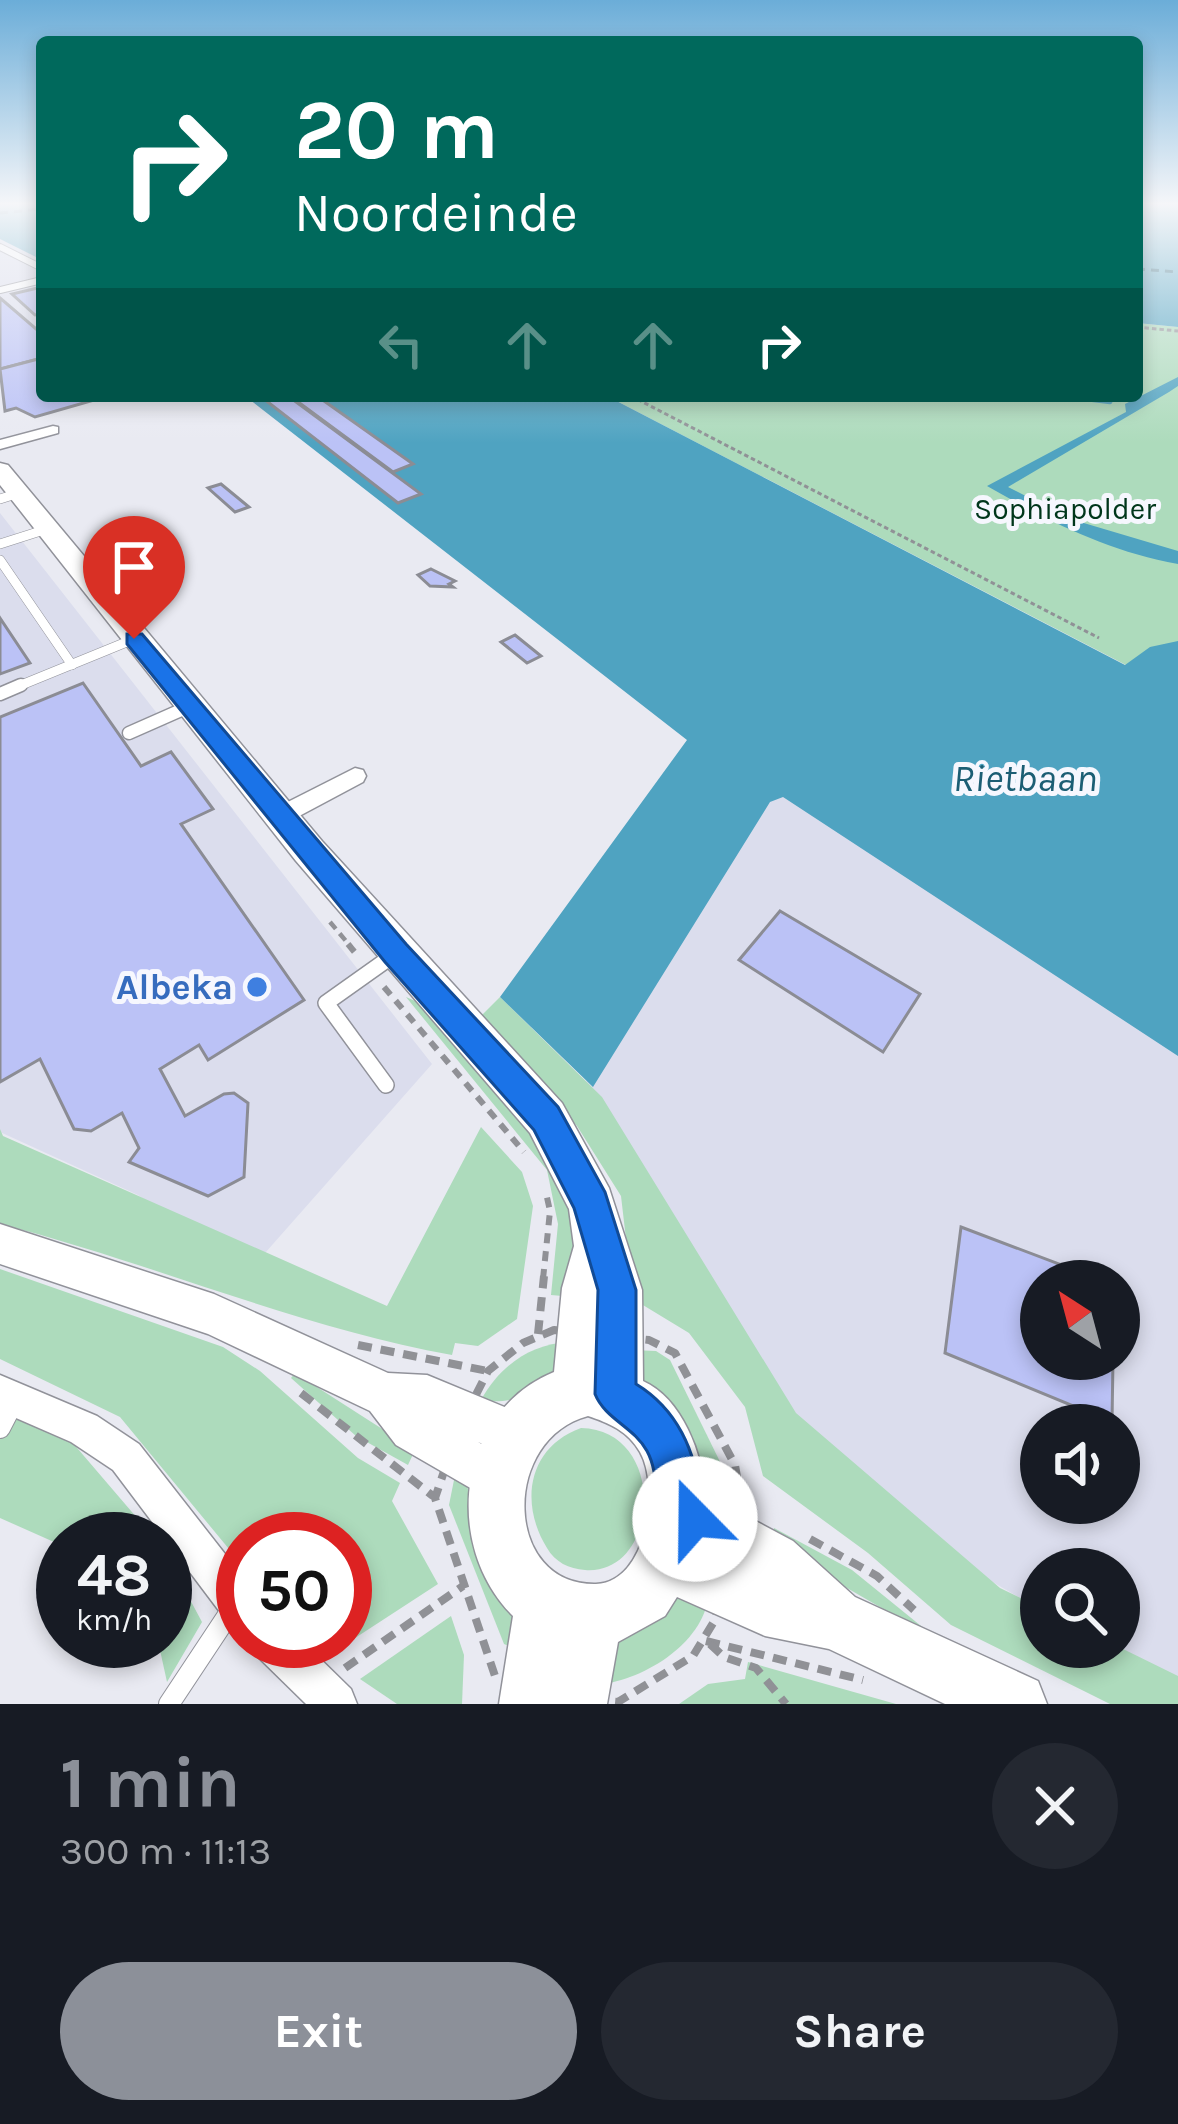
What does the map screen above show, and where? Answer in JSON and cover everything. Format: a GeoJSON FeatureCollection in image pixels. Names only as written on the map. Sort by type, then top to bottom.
{"type":"FeatureCollection","features":[{"type":"Feature","properties":{"kind":"main road"},"geometry":{"type":"LineString","coordinates":[[6,487],[47,529],[280,816],[383,962],[546,1118],[592,1204],[599,1246],[617,1290],[597,1392]]}},
{"type":"Feature","properties":{"kind":"main road"},"geometry":{"type":"LineString","coordinates":[[597,1392],[642,1411],[663,1438],[676,1473],[672,1537],[634,1600],[568,1610],[520,1581],[504,1551],[496,1515],[507,1457],[543,1403],[597,1392]]}},
{"type":"Feature","properties":{"kind":"main road"},"geometry":{"type":"LineString","coordinates":[[672,1537],[765,1605],[834,1619],[1015,1704]]}},
{"type":"Feature","properties":{"kind":"main road"},"geometry":{"type":"LineString","coordinates":[[531,1704],[568,1610]]}},
{"type":"Feature","properties":{"kind":"main road"},"geometry":{"type":"LineString","coordinates":[[568,1610],[574,1704]]}},
{"type":"Feature","properties":{"kind":"street"},"geometry":{"type":"LineString","coordinates":[[0,445],[52,430]]}},
{"type":"Feature","properties":{"kind":"street"},"geometry":{"type":"LineString","coordinates":[[280,816],[356,776]]}},
{"type":"Feature","properties":{"kind":"street"},"geometry":{"type":"LineString","coordinates":[[0,1244],[214,1315],[386,1396],[412,1429],[507,1457]]}},
{"type":"Feature","properties":{"kind":"street"},"geometry":{"type":"LineString","coordinates":[[5,1407],[84,1430],[126,1457],[216,1576]]}},
{"type":"Feature","properties":{"kind":"street"},"geometry":{"type":"LineString","coordinates":[[299,1668],[326,1696]]}},
{"type":"Feature","properties":{"kind":"lane"},"geometry":{"type":"LineString","coordinates":[[0,544],[47,529]]}},
{"type":"Feature","properties":{"kind":"lane"},"geometry":{"type":"LineString","coordinates":[[0,560],[72,665]]}},
{"type":"Feature","properties":{"kind":"lane"},"geometry":{"type":"LineString","coordinates":[[0,694],[134,639]]}},
{"type":"Feature","properties":{"kind":"lane"},"geometry":{"type":"LineString","coordinates":[[129,733],[189,706]]}},
{"type":"Feature","properties":{"kind":"lane"},"geometry":{"type":"LineString","coordinates":[[383,962],[326,1004],[386,1085]]}},
{"type":"Feature","properties":{"kind":"lane"},"geometry":{"type":"LineString","coordinates":[[170,1704],[216,1639]]}},
{"type":"Feature","properties":{"kind":"path"},"geometry":{"type":"LineString","coordinates":[[1143,328],[1178,332]]}},
{"type":"Feature","properties":{"kind":"path"},"geometry":{"type":"LineString","coordinates":[[643,402],[1099,638]]}},
{"type":"Feature","properties":{"kind":"path"},"geometry":{"type":"LineString","coordinates":[[316,906],[383,962],[536,1169]]}},
{"type":"Feature","properties":{"kind":"path"},"geometry":{"type":"LineString","coordinates":[[538,1334],[550,1210],[545,1187]]}},
{"type":"Feature","properties":{"kind":"path"},"geometry":{"type":"LineString","coordinates":[[353,1344],[488,1371]]}},
{"type":"Feature","properties":{"kind":"path"},"geometry":{"type":"LineString","coordinates":[[298,1389],[364,1445],[423,1483],[435,1498]]}},
{"type":"Feature","properties":{"kind":"path"},"geometry":{"type":"LineString","coordinates":[[741,1500],[761,1511]]}},
{"type":"Feature","properties":{"kind":"path"},"geometry":{"type":"LineString","coordinates":[[800,1533],[877,1576],[924,1618]]}},
{"type":"Feature","properties":{"kind":"path"},"geometry":{"type":"LineString","coordinates":[[326,1696],[463,1586]]}},
{"type":"Feature","properties":{"kind":"path"},"geometry":{"type":"LineString","coordinates":[[706,1641],[724,1657],[756,1668],[786,1704]]}},
{"type":"Feature","properties":{"kind":"shaded area"},"geometry":{"type":"Polygon","coordinates":[[[0,284],[36,284],[36,333],[0,342],[0,284]]]}},
{"type":"Feature","properties":{"kind":"shaded area"},"geometry":{"type":"Polygon","coordinates":[[[0,513],[432,1064],[250,1270],[138,1195],[0,1132],[0,513]]]}},
{"type":"Feature","properties":{"kind":"shaded area"},"geometry":{"type":"Polygon","coordinates":[[[768,781],[1178,1044],[1178,1689],[1140,1662],[1140,1548],[1020,1548],[1020,1598],[841,1494],[586,1082],[768,781]]]}},
{"type":"Feature","properties":{"kind":"green space","name":"Sophiapolder"},"geometry":{"type":"Polygon","coordinates":[[[1143,324],[1178,327],[1178,692],[619,402],[1143,402],[1143,324]]]}},
{"type":"Feature","properties":{"kind":"green space"},"geometry":{"type":"Polygon","coordinates":[[[406,997],[422,1004],[547,1149],[574,1222],[574,1297],[551,1295],[558,1224],[547,1170],[406,997]]]}},
{"type":"Feature","properties":{"kind":"green space"},"geometry":{"type":"Polygon","coordinates":[[[500,997],[602,1097],[796,1413],[1000,1588],[1020,1598],[1020,1659],[951,1625],[868,1553],[763,1476],[745,1407],[689,1333],[633,1299],[621,1196],[577,1126],[479,1018],[500,997]]]}},
{"type":"Feature","properties":{"kind":"green space"},"geometry":{"type":"Polygon","coordinates":[[[481,1127],[522,1172],[533,1206],[517,1319],[478,1346],[455,1343],[452,1355],[281,1312],[0,1224],[0,1129],[3,1136],[387,1306],[481,1127]]]}},
{"type":"Feature","properties":{"kind":"green space"},"geometry":{"type":"Polygon","coordinates":[[[0,1269],[223,1347],[260,1371],[358,1458],[400,1483],[392,1501],[438,1584],[372,1627],[372,1512],[216,1512],[216,1533],[120,1417],[0,1359],[0,1269]]]}},
{"type":"Feature","properties":{"kind":"green space"},"geometry":{"type":"Polygon","coordinates":[[[569,1342],[556,1368],[536,1388],[511,1400],[481,1400],[518,1359],[541,1347],[569,1342]]]}},
{"type":"Feature","properties":{"kind":"green space"},"geometry":{"type":"Polygon","coordinates":[[[632,1350],[656,1351],[670,1360],[727,1476],[721,1518],[712,1512],[643,1382],[632,1350]]]}},
{"type":"Feature","properties":{"kind":"green space"},"geometry":{"type":"Polygon","coordinates":[[[295,1373],[415,1450],[408,1465],[356,1436],[291,1378],[295,1373]]]}},
{"type":"Feature","properties":{"kind":"green space"},"geometry":{"type":"Polygon","coordinates":[[[0,1412],[72,1442],[132,1512],[36,1512],[36,1534],[0,1518],[0,1412]]]}},
{"type":"Feature","properties":{"kind":"green space"},"geometry":{"type":"Polygon","coordinates":[[[581,1428],[610,1435],[629,1452],[641,1475],[644,1502],[640,1528],[628,1551],[610,1566],[585,1570],[563,1564],[550,1553],[538,1531],[531,1495],[549,1448],[581,1428]]]}},
{"type":"Feature","properties":{"kind":"green space"},"geometry":{"type":"Polygon","coordinates":[[[456,1470],[497,1556],[519,1650],[504,1644],[449,1505],[456,1470]]]}},
{"type":"Feature","properties":{"kind":"green space"},"geometry":{"type":"Polygon","coordinates":[[[774,1528],[852,1570],[942,1643],[771,1544],[774,1528]]]}},
{"type":"Feature","properties":{"kind":"green space"},"geometry":{"type":"Polygon","coordinates":[[[684,1596],[708,1599],[702,1617],[679,1648],[645,1671],[589,1685],[624,1628],[650,1610],[684,1596]]]}},
{"type":"Feature","properties":{"kind":"green space"},"geometry":{"type":"Polygon","coordinates":[[[192,1603],[202,1622],[192,1639],[192,1603]]]}},
{"type":"Feature","properties":{"kind":"green space"},"geometry":{"type":"Polygon","coordinates":[[[451,1616],[464,1655],[462,1704],[397,1704],[360,1679],[451,1616]]]}},
{"type":"Feature","properties":{"kind":"green space"},"geometry":{"type":"Polygon","coordinates":[[[1140,1657],[1178,1676],[1178,1704],[1110,1704],[1038,1668],[1140,1668],[1140,1657]]]}},
{"type":"Feature","properties":{"kind":"green space"},"geometry":{"type":"Polygon","coordinates":[[[748,1662],[896,1704],[679,1704],[708,1684],[745,1679],[748,1662]]]}},
{"type":"Feature","properties":{"kind":"water"},"geometry":{"type":"Polygon","coordinates":[[[1143,284],[1178,284],[1178,327],[1143,324],[1143,284]]]}},
{"type":"Feature","properties":{"kind":"water"},"geometry":{"type":"Polygon","coordinates":[[[1178,377],[1178,386],[1169,392],[1008,487],[1065,516],[1095,499],[1077,521],[1178,551],[1178,564],[1080,534],[987,486],[1126,412],[1125,404],[1143,402],[1143,395],[1178,377]]]}},
{"type":"Feature","properties":{"kind":"water","name":"Rietbaan"},"geometry":{"type":"Polygon","coordinates":[[[253,402],[619,402],[1125,665],[1150,647],[1178,641],[1178,1056],[783,797],[770,802],[593,1087],[500,997],[687,740],[253,402]]]}},
{"type":"Feature","properties":{"kind":"building"},"geometry":{"type":"Polygon","coordinates":[[[36,288],[36,315],[35,315],[12,294],[36,288]]]}},
{"type":"Feature","properties":{"kind":"building"},"geometry":{"type":"Polygon","coordinates":[[[0,298],[36,329],[36,360],[0,369],[0,298]]]}},
{"type":"Feature","properties":{"kind":"building"},"geometry":{"type":"Polygon","coordinates":[[[36,360],[36,402],[87,402],[35,417],[16,408],[5,411],[0,369],[36,360]]]}},
{"type":"Feature","properties":{"kind":"building"},"geometry":{"type":"Polygon","coordinates":[[[268,402],[296,402],[421,494],[398,503],[268,402]]]}},
{"type":"Feature","properties":{"kind":"building"},"geometry":{"type":"Polygon","coordinates":[[[298,402],[325,402],[413,464],[393,472],[298,402]]]}},
{"type":"Feature","properties":{"kind":"building"},"geometry":{"type":"Polygon","coordinates":[[[221,484],[249,507],[235,512],[208,488],[221,484]]]}},
{"type":"Feature","properties":{"kind":"building"},"geometry":{"type":"Polygon","coordinates":[[[431,569],[455,581],[449,584],[453,587],[430,586],[418,575],[431,569]]]}},
{"type":"Feature","properties":{"kind":"building"},"geometry":{"type":"Polygon","coordinates":[[[0,618],[30,663],[0,674],[0,618]]]}},
{"type":"Feature","properties":{"kind":"building"},"geometry":{"type":"Polygon","coordinates":[[[515,635],[541,656],[527,663],[501,642],[515,635]]]}},
{"type":"Feature","properties":{"kind":"building"},"geometry":{"type":"Polygon","coordinates":[[[83,683],[141,766],[171,752],[213,809],[181,824],[304,1000],[208,1060],[199,1045],[160,1069],[185,1116],[224,1094],[234,1093],[248,1103],[244,1177],[208,1196],[129,1162],[139,1148],[122,1113],[91,1131],[74,1129],[40,1059],[0,1082],[0,717],[83,683]]]}},
{"type":"Feature","properties":{"kind":"building"},"geometry":{"type":"Polygon","coordinates":[[[780,911],[920,994],[883,1052],[739,960],[780,911]]]}},
{"type":"Feature","properties":{"kind":"building"},"geometry":{"type":"Polygon","coordinates":[[[961,1227],[1048,1260],[1020,1260],[1020,1380],[1113,1380],[1112,1404],[1068,1404],[945,1353],[961,1227]]]}},
{"type":"Feature","properties":{"kind":"place","name":"Albeka"},"geometry":{"type":"Point","coordinates":[257,987]}},
{"type":"Feature","properties":{"kind":"route"},"geometry":{"type":"LineString","coordinates":[[134,639],[395,953],[546,1118],[592,1204],[599,1246],[617,1290],[616,1394],[642,1411],[663,1438],[676,1473],[679,1512],[695,1519]]}}]}
